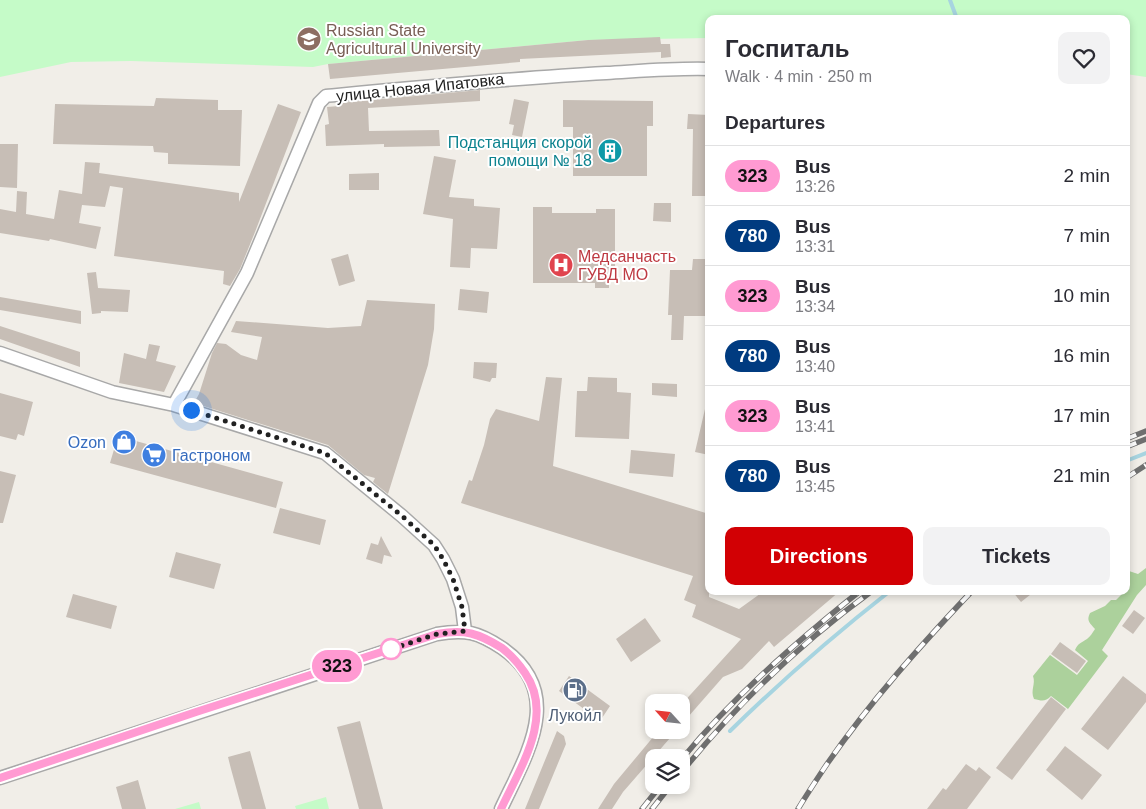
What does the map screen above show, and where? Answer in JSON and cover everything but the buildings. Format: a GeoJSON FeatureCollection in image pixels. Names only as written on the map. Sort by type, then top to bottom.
{"type":"FeatureCollection","features":[{"type":"Feature","properties":{"kind":"street","name":"улица Новая Ипатовка"},"geometry":{"type":"LineString","coordinates":[[174,405],[248,273],[319,103],[326,96],[558,74],[665,68],[705,69]]}},
{"type":"Feature","properties":{"kind":"street"},"geometry":{"type":"LineString","coordinates":[[0,353],[112,392],[174,405],[325,453],[402,516],[434,545],[453,579],[462,607],[465,631]]}},
{"type":"Feature","properties":{"kind":"street"},"geometry":{"type":"LineString","coordinates":[[0,778],[437,634],[465,631],[477,634],[507,652],[530,680],[536,694],[538,715],[533,735],[501,809]]}},
{"type":"Feature","properties":{"kind":"green space","name":"Russian State Agricultural University"},"geometry":{"type":"Polygon","coordinates":[[[0,0],[1146,0],[1146,77],[1130,75],[1130,15],[705,15],[705,38],[588,40],[328,64],[313,67],[131,61],[71,62],[0,77],[0,0]]]}},
{"type":"Feature","properties":{"kind":"green space"},"geometry":{"type":"Polygon","coordinates":[[[1146,568],[1146,585],[1137,595],[1102,650],[1108,656],[1068,709],[1051,696],[1043,700],[1034,699],[1033,676],[1050,655],[1077,675],[1088,661],[1075,650],[1095,629],[1089,620],[1090,613],[1105,606],[1111,600],[1116,600],[1121,595],[1130,595],[1130,571],[1138,574],[1146,568]]]}},
{"type":"Feature","properties":{"kind":"green space"},"geometry":{"type":"Polygon","coordinates":[[[326,797],[329,809],[296,809],[295,806],[326,797]]]}},
{"type":"Feature","properties":{"kind":"green space"},"geometry":{"type":"Polygon","coordinates":[[[199,802],[201,809],[175,809],[199,802]]]}},
{"type":"Feature","properties":{"kind":"waterway"},"geometry":{"type":"LineString","coordinates":[[950,0],[956,15]]}},
{"type":"Feature","properties":{"kind":"waterway"},"geometry":{"type":"LineString","coordinates":[[1130,459],[1146,453]]}},
{"type":"Feature","properties":{"kind":"waterway"},"geometry":{"type":"LineString","coordinates":[[730,731],[808,659],[885,595]]}},
{"type":"Feature","properties":{"kind":"railway"},"geometry":{"type":"LineString","coordinates":[[1130,437],[1146,431]]}},
{"type":"Feature","properties":{"kind":"railway"},"geometry":{"type":"LineString","coordinates":[[1130,445],[1146,439]]}},
{"type":"Feature","properties":{"kind":"railway"},"geometry":{"type":"LineString","coordinates":[[1130,475],[1146,465]]}},
{"type":"Feature","properties":{"kind":"railway"},"geometry":{"type":"LineString","coordinates":[[690,750],[722,714],[766,671],[855,595]]}},
{"type":"Feature","properties":{"kind":"railway"},"geometry":{"type":"LineString","coordinates":[[690,762],[747,699],[795,653],[867,595]]}},
{"type":"Feature","properties":{"kind":"railway"},"geometry":{"type":"LineString","coordinates":[[798,809],[843,741],[878,697],[968,595]]}},
{"type":"Feature","properties":{"kind":"railway"},"geometry":{"type":"LineString","coordinates":[[642,809],[654,794]]}},
{"type":"Feature","properties":{"kind":"railway"},"geometry":{"type":"LineString","coordinates":[[652,809],[664,794]]}},
{"type":"Feature","properties":{"kind":"bus line","name":"323"},"geometry":{"type":"LineString","coordinates":[[0,778],[437,634],[465,631],[490,640],[507,652],[530,680],[536,694],[538,706],[536,726],[501,809]]}},
{"type":"Feature","properties":{"kind":"place","name":"Russian State Agricultural University"},"geometry":{"type":"Point","coordinates":[309,39]}},
{"type":"Feature","properties":{"kind":"place","name":"Подстанция скорой помощи № 18"},"geometry":{"type":"Point","coordinates":[610,151]}},
{"type":"Feature","properties":{"kind":"place","name":"Медсанчасть ГУВД МО"},"geometry":{"type":"Point","coordinates":[561,265]}},
{"type":"Feature","properties":{"kind":"place","name":"Ozon"},"geometry":{"type":"Point","coordinates":[124,442]}},
{"type":"Feature","properties":{"kind":"place","name":"Гастроном"},"geometry":{"type":"Point","coordinates":[154,455]}},
{"type":"Feature","properties":{"kind":"place","name":"Лукойл"},"geometry":{"type":"Point","coordinates":[575,690]}},
{"type":"Feature","properties":{"kind":"route"},"geometry":{"type":"LineString","coordinates":[[191,410],[325,453],[402,516],[434,545],[453,579],[462,607],[465,631],[437,634],[391,649]]}}]}
